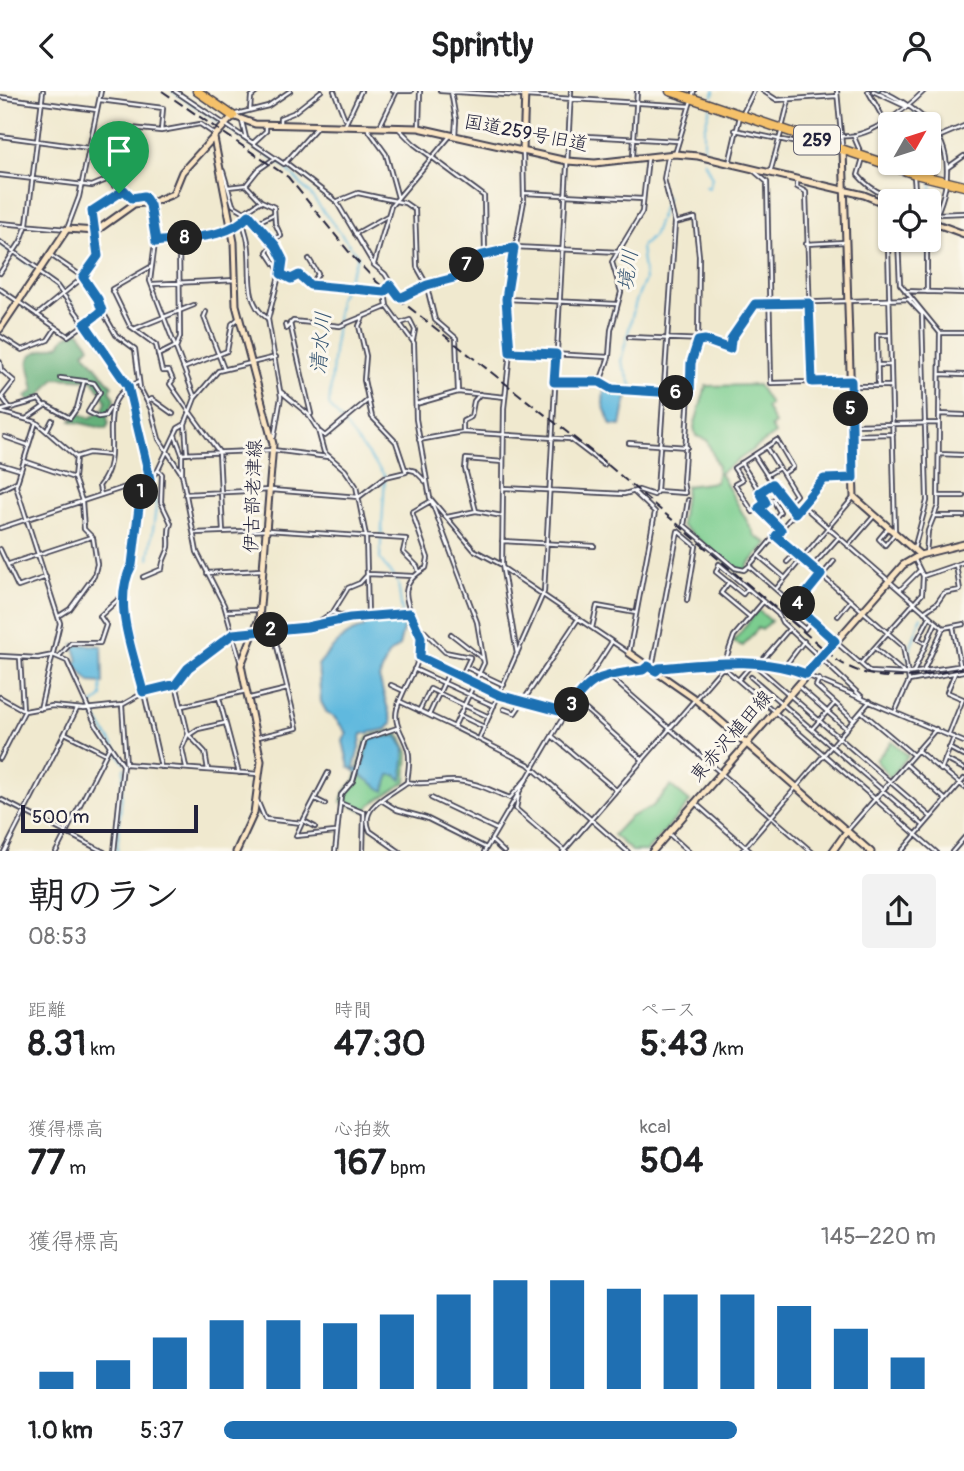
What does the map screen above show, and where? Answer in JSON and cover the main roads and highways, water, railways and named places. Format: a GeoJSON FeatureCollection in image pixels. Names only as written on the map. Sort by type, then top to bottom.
{"type":"FeatureCollection","features":[{"type":"Feature","properties":{"kind":"highway"},"geometry":{"type":"LineString","coordinates":[[197,91],[233,116]]}},
{"type":"Feature","properties":{"kind":"highway","name":"259"},"geometry":{"type":"LineString","coordinates":[[670,91],[842,145],[915,174],[964,184]]}},
{"type":"Feature","properties":{"kind":"highway","name":"259"},"geometry":{"type":"LineString","coordinates":[[862,153],[878,157]]}},
{"type":"Feature","properties":{"kind":"highway","name":"259"},"geometry":{"type":"LineString","coordinates":[[932,175],[946,180]]}},
{"type":"Feature","properties":{"kind":"water"},"geometry":{"type":"Polygon","coordinates":[[[604,390],[627,394],[621,426],[611,425],[603,404],[604,390]]]}},
{"type":"Feature","properties":{"kind":"water"},"geometry":{"type":"Polygon","coordinates":[[[398,617],[405,622],[399,646],[388,655],[379,678],[392,723],[387,729],[362,734],[354,769],[361,769],[371,738],[397,736],[405,749],[402,780],[396,775],[390,775],[384,791],[349,767],[343,741],[347,733],[334,717],[327,713],[321,702],[318,665],[345,637],[364,628],[364,620],[398,617]]]}},
{"type":"Feature","properties":{"kind":"water"},"geometry":{"type":"Polygon","coordinates":[[[73,644],[102,646],[103,683],[90,682],[75,665],[78,661],[73,644]]]}},
{"type":"Feature","properties":{"kind":"waterway","name":"清水川"},"geometry":{"type":"LineString","coordinates":[[172,91],[285,167],[310,194],[358,256],[339,299],[329,405],[385,476],[380,559],[398,583],[403,620]]}},
{"type":"Feature","properties":{"kind":"waterway","name":"境川"},"geometry":{"type":"LineString","coordinates":[[713,96],[714,91]]}},
{"type":"Feature","properties":{"kind":"waterway"},"geometry":{"type":"LineString","coordinates":[[877,91],[891,97]]}},
{"type":"Feature","properties":{"kind":"waterway","name":"境川"},"geometry":{"type":"LineString","coordinates":[[704,154],[704,129],[710,108]]}},
{"type":"Feature","properties":{"kind":"waterway","name":"境川"},"geometry":{"type":"LineString","coordinates":[[704,161],[712,178],[709,188],[705,186]]}},
{"type":"Feature","properties":{"kind":"waterway"},"geometry":{"type":"LineString","coordinates":[[932,182],[932,189]]}},
{"type":"Feature","properties":{"kind":"waterway","name":"境川"},"geometry":{"type":"LineString","coordinates":[[633,389],[621,361],[636,301],[645,280],[641,247],[653,236],[667,197]]}},
{"type":"Feature","properties":{"kind":"waterway"},"geometry":{"type":"LineString","coordinates":[[0,244],[11,252]]}},
{"type":"Feature","properties":{"kind":"waterway"},"geometry":{"type":"LineString","coordinates":[[16,255],[37,270]]}},
{"type":"Feature","properties":{"kind":"waterway"},"geometry":{"type":"LineString","coordinates":[[929,255],[929,261]]}},
{"type":"Feature","properties":{"kind":"waterway"},"geometry":{"type":"LineString","coordinates":[[44,274],[63,292]]}},
{"type":"Feature","properties":{"kind":"waterway"},"geometry":{"type":"LineString","coordinates":[[65,294],[85,321]]}},
{"type":"Feature","properties":{"kind":"waterway"},"geometry":{"type":"LineString","coordinates":[[88,325],[129,384]]}},
{"type":"Feature","properties":{"kind":"waterway"},"geometry":{"type":"LineString","coordinates":[[131,389],[150,472]]}},
{"type":"Feature","properties":{"kind":"waterway"},"geometry":{"type":"LineString","coordinates":[[149,559],[156,507],[152,479]]}},
{"type":"Feature","properties":{"kind":"waterway"},"geometry":{"type":"LineString","coordinates":[[907,658],[921,617]]}},
{"type":"Feature","properties":{"kind":"waterway"},"geometry":{"type":"LineString","coordinates":[[91,706],[102,697],[101,683]]}},
{"type":"Feature","properties":{"kind":"waterway"},"geometry":{"type":"LineString","coordinates":[[91,710],[124,762]]}},
{"type":"Feature","properties":{"kind":"waterway"},"geometry":{"type":"LineString","coordinates":[[117,851],[124,768]]}},
{"type":"Feature","properties":{"kind":"railway"},"geometry":{"type":"LineString","coordinates":[[162,91],[288,177],[377,282],[601,459],[838,661],[853,669],[884,677],[916,676],[964,668]]}}]}
